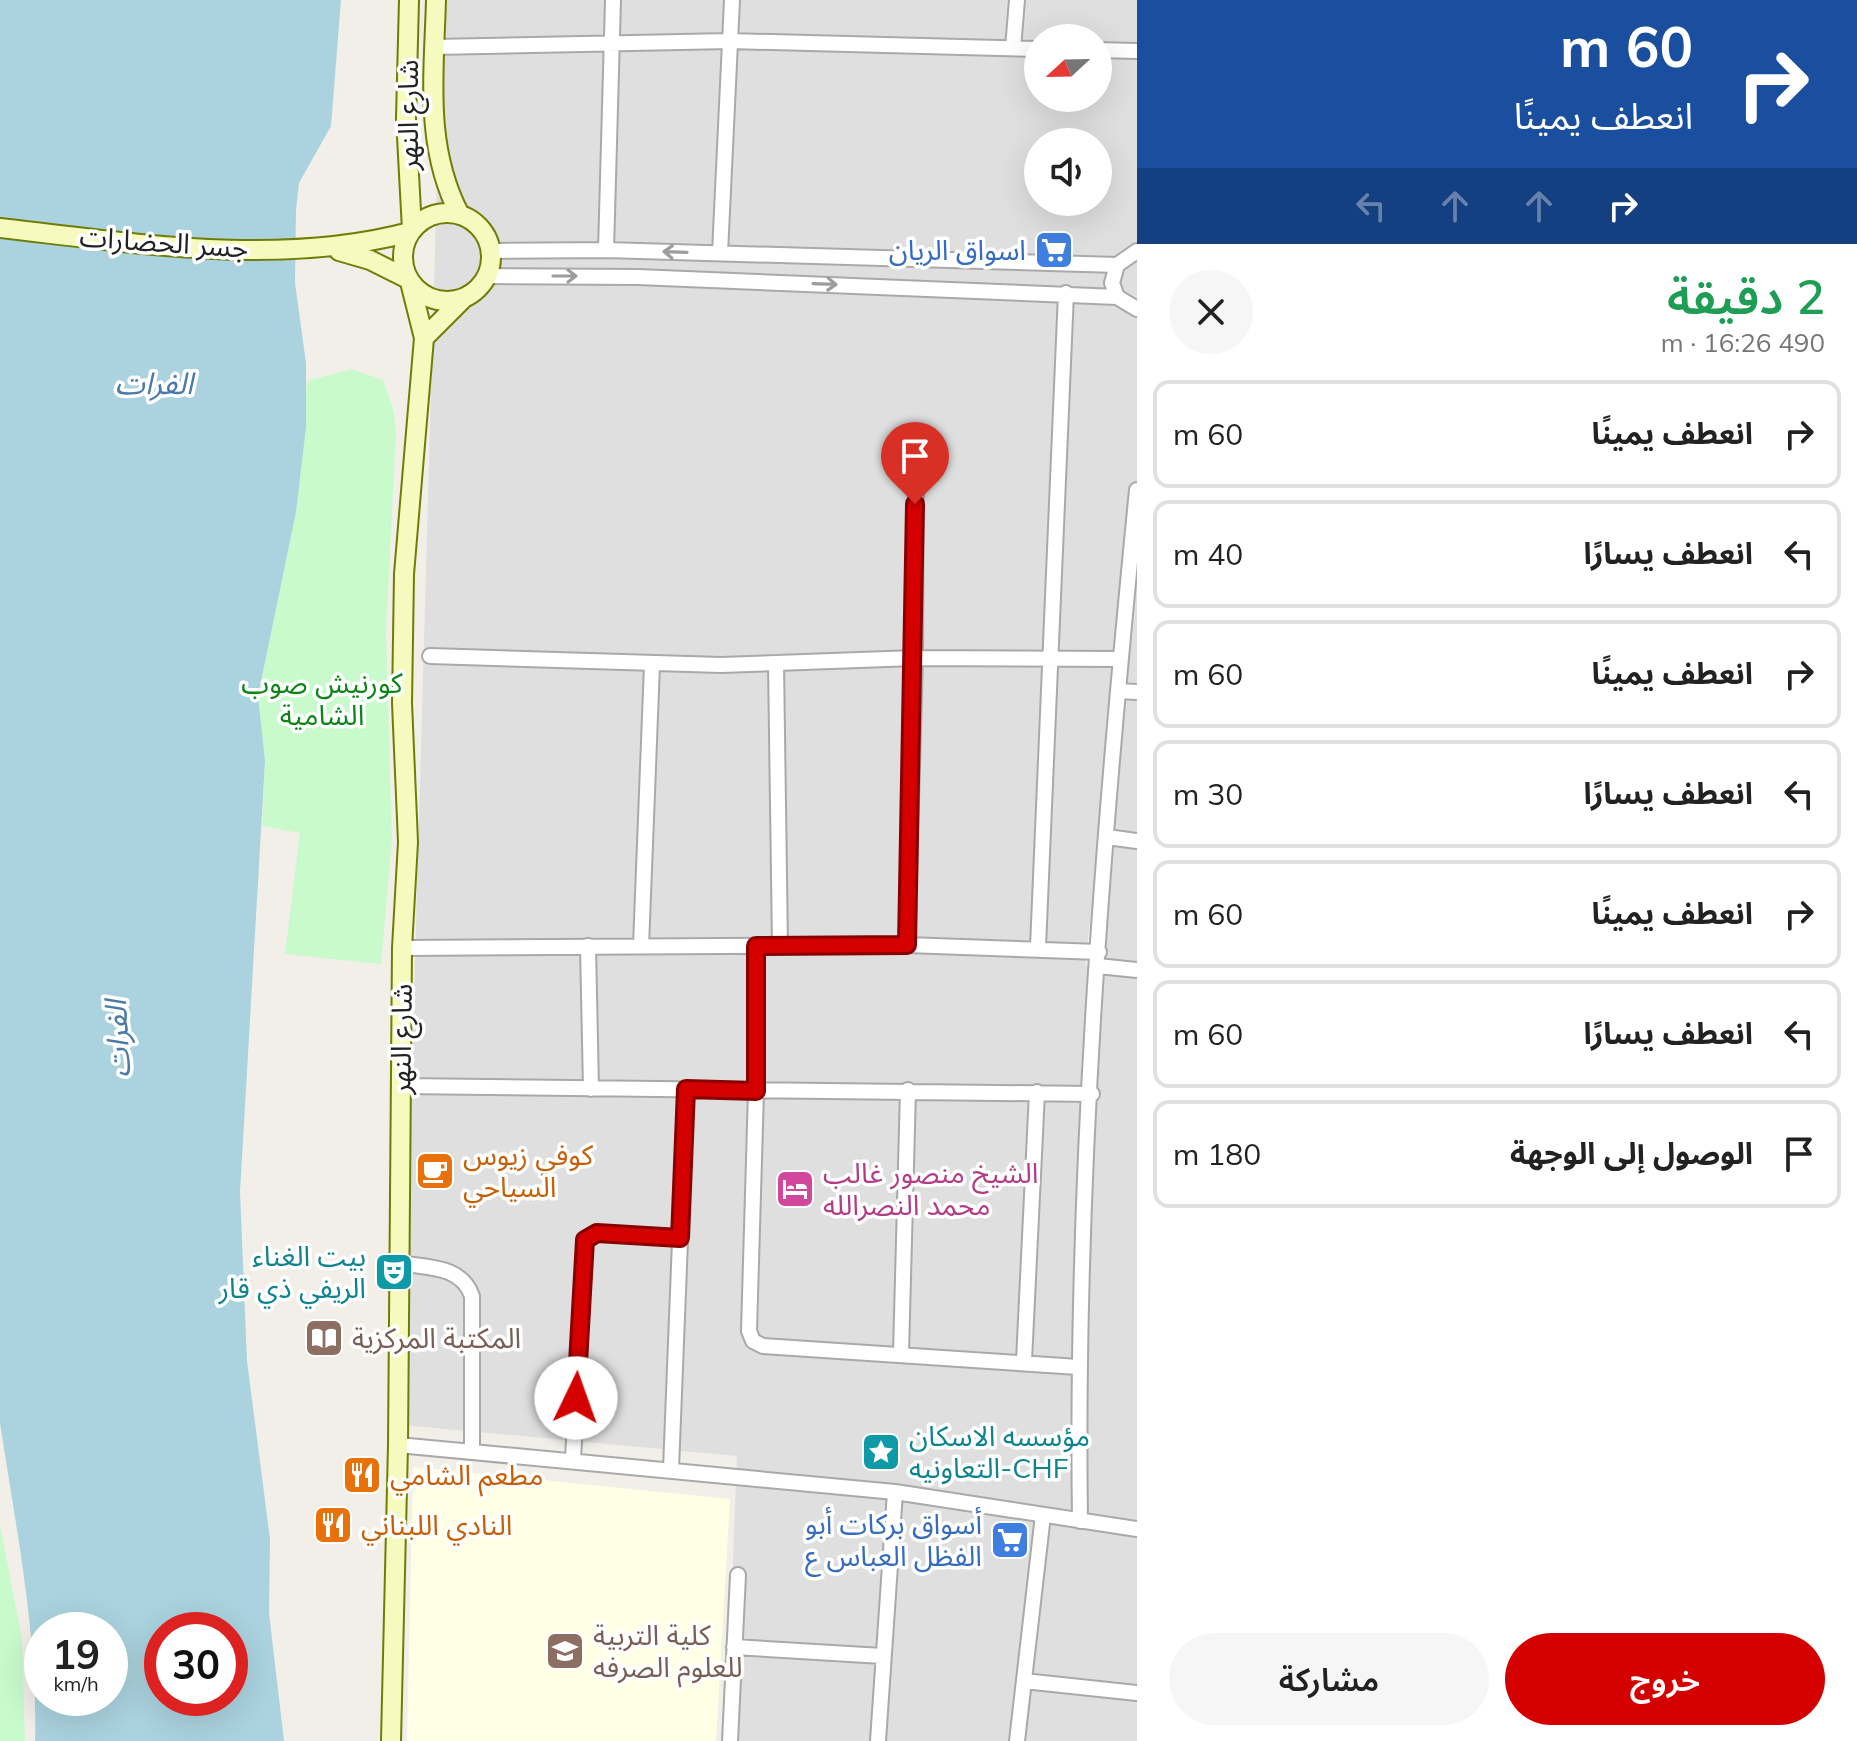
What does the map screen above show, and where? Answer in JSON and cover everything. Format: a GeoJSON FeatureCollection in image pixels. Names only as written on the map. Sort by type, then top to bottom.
{"type":"FeatureCollection","features":[{"type":"Feature","properties":{"kind":"main road","name":"شارع النهر"},"geometry":{"type":"LineString","coordinates":[[409,0],[406,118],[411,231]]}},
{"type":"Feature","properties":{"kind":"main road","name":"شارع النهر"},"geometry":{"type":"LineString","coordinates":[[436,0],[434,139],[441,171],[460,215]]}},
{"type":"Feature","properties":{"kind":"main road"},"geometry":{"type":"LineString","coordinates":[[329,249],[411,231],[437,214],[460,215],[481,228],[491,251],[487,276],[478,290],[463,299],[424,338]]}},
{"type":"Feature","properties":{"kind":"main road","name":"جسر الحضارات"},"geometry":{"type":"LineString","coordinates":[[0,228],[145,243],[329,249]]}},
{"type":"Feature","properties":{"kind":"main road"},"geometry":{"type":"LineString","coordinates":[[409,281],[403,255],[411,231]]}},
{"type":"Feature","properties":{"kind":"main road"},"geometry":{"type":"LineString","coordinates":[[329,249],[370,260],[409,281],[434,300],[463,299]]}},
{"type":"Feature","properties":{"kind":"main road","name":"شارع النهر"},"geometry":{"type":"LineString","coordinates":[[391,1741],[398,1445],[402,948],[408,842],[402,703],[404,574],[424,338],[409,281]]}},
{"type":"Feature","properties":{"kind":"street"},"geometry":{"type":"LineString","coordinates":[[606,250],[613,0]]}},
{"type":"Feature","properties":{"kind":"street"},"geometry":{"type":"LineString","coordinates":[[720,253],[732,0]]}},
{"type":"Feature","properties":{"kind":"street"},"geometry":{"type":"LineString","coordinates":[[1013,48],[1017,0]]}},
{"type":"Feature","properties":{"kind":"street"},"geometry":{"type":"LineString","coordinates":[[434,47],[730,41],[1024,48]]}},
{"type":"Feature","properties":{"kind":"street"},"geometry":{"type":"LineString","coordinates":[[1112,50],[1137,51]]}},
{"type":"Feature","properties":{"kind":"street"},"geometry":{"type":"LineString","coordinates":[[1117,297],[1112,283],[1117,265],[1136,249]]}},
{"type":"Feature","properties":{"kind":"street"},"geometry":{"type":"LineString","coordinates":[[491,251],[606,250],[1117,265]]}},
{"type":"Feature","properties":{"kind":"street"},"geometry":{"type":"LineString","coordinates":[[487,276],[638,277],[1066,293],[1117,297],[1137,309]]}},
{"type":"Feature","properties":{"kind":"street"},"geometry":{"type":"LineString","coordinates":[[1038,947],[1066,293]]}},
{"type":"Feature","properties":{"kind":"street"},"geometry":{"type":"LineString","coordinates":[[907,945],[915,658],[916,443]]}},
{"type":"Feature","properties":{"kind":"street"},"geometry":{"type":"LineString","coordinates":[[1080,1521],[1078,1367],[1098,959],[1120,659],[1134,554],[1137,490]]}},
{"type":"Feature","properties":{"kind":"street"},"geometry":{"type":"LineString","coordinates":[[430,656],[652,665],[915,658],[1120,659]]}},
{"type":"Feature","properties":{"kind":"street"},"geometry":{"type":"LineString","coordinates":[[776,663],[780,946]]}},
{"type":"Feature","properties":{"kind":"street"},"geometry":{"type":"LineString","coordinates":[[641,946],[652,665]]}},
{"type":"Feature","properties":{"kind":"street"},"geometry":{"type":"LineString","coordinates":[[1118,691],[1137,692]]}},
{"type":"Feature","properties":{"kind":"street"},"geometry":{"type":"LineString","coordinates":[[1107,837],[1137,841]]}},
{"type":"Feature","properties":{"kind":"street"},"geometry":{"type":"LineString","coordinates":[[588,946],[591,1089]]}},
{"type":"Feature","properties":{"kind":"street"},"geometry":{"type":"LineString","coordinates":[[756,946],[756,1091],[749,1331],[753,1341],[763,1346],[1078,1367]]}},
{"type":"Feature","properties":{"kind":"street"},"geometry":{"type":"LineString","coordinates":[[402,948],[1038,947],[1137,970]]}},
{"type":"Feature","properties":{"kind":"street"},"geometry":{"type":"LineString","coordinates":[[400,1086],[1092,1094]]}},
{"type":"Feature","properties":{"kind":"street"},"geometry":{"type":"LineString","coordinates":[[671,1469],[686,1089]]}},
{"type":"Feature","properties":{"kind":"street"},"geometry":{"type":"LineString","coordinates":[[901,1353],[908,1090]]}},
{"type":"Feature","properties":{"kind":"street"},"geometry":{"type":"LineString","coordinates":[[1024,1361],[1037,1092]]}},
{"type":"Feature","properties":{"kind":"street"},"geometry":{"type":"LineString","coordinates":[[573,1459],[585,1240],[597,1233],[680,1238]]}},
{"type":"Feature","properties":{"kind":"street"},"geometry":{"type":"LineString","coordinates":[[399,1263],[447,1271],[460,1275],[467,1283],[472,1296],[472,1449]]}},
{"type":"Feature","properties":{"kind":"street"},"geometry":{"type":"LineString","coordinates":[[398,1445],[472,1449],[895,1492],[1137,1529]]}},
{"type":"Feature","properties":{"kind":"street"},"geometry":{"type":"LineString","coordinates":[[878,1741],[895,1492]]}},
{"type":"Feature","properties":{"kind":"street"},"geometry":{"type":"LineString","coordinates":[[1017,1741],[1043,1515]]}},
{"type":"Feature","properties":{"kind":"street"},"geometry":{"type":"LineString","coordinates":[[730,1741],[738,1575]]}},
{"type":"Feature","properties":{"kind":"street"},"geometry":{"type":"LineString","coordinates":[[734,1647],[882,1656]]}},
{"type":"Feature","properties":{"kind":"street"},"geometry":{"type":"LineString","coordinates":[[1024,1681],[1137,1693]]}},
{"type":"Feature","properties":{"kind":"shaded area"},"geometry":{"type":"Polygon","coordinates":[[[442,0],[1137,0],[1137,501],[1085,965],[1137,974],[1137,1741],[726,1741],[737,1456],[402,1425],[442,0]]]}},
{"type":"Feature","properties":{"kind":"shaded area"},"geometry":{"type":"Polygon","coordinates":[[[1137,540],[1137,963],[1090,956],[1137,540]]]}},
{"type":"Feature","properties":{"kind":"shaded area","name":"كلية التربية للعلوم الصرفه"},"geometry":{"type":"Polygon","coordinates":[[[413,1467],[730,1499],[716,1741],[407,1741],[413,1467]]]}},
{"type":"Feature","properties":{"kind":"green space","name":"كورنيش صوب الشامية"},"geometry":{"type":"Polygon","coordinates":[[[352,369],[383,380],[394,412],[396,433],[386,632],[392,840],[381,964],[285,954],[300,833],[262,826],[265,761],[258,696],[296,512],[307,381],[352,369]]]}},
{"type":"Feature","properties":{"kind":"green space"},"geometry":{"type":"Polygon","coordinates":[[[0,1525],[22,1638],[25,1741],[0,1741],[0,1525]]]}},
{"type":"Feature","properties":{"kind":"water","name":"الفرات"},"geometry":{"type":"Polygon","coordinates":[[[0,0],[341,0],[331,126],[299,183],[296,210],[295,283],[306,363],[306,427],[296,512],[258,696],[265,761],[240,1192],[247,1361],[270,1539],[269,1613],[284,1741],[35,1741],[35,1716],[128,1716],[128,1612],[28,1612],[0,1423],[0,0]]]}},
{"type":"Feature","properties":{"kind":"place","name":"اسواق الريان"},"geometry":{"type":"Point","coordinates":[1054,250]}},
{"type":"Feature","properties":{"kind":"place","name":"كوفي زيوس السياحي"},"geometry":{"type":"Point","coordinates":[435,1171]}},
{"type":"Feature","properties":{"kind":"place","name":"الشيخ منصور غالب محمد النصرالله"},"geometry":{"type":"Point","coordinates":[795,1189]}},
{"type":"Feature","properties":{"kind":"place","name":"بيت الغناء الريفي ذي قار"},"geometry":{"type":"Point","coordinates":[394,1272]}},
{"type":"Feature","properties":{"kind":"place","name":"المكتبة المركزية"},"geometry":{"type":"Point","coordinates":[324,1338]}},
{"type":"Feature","properties":{"kind":"place","name":"مؤسسه الاسكان التعاونيه-CHF"},"geometry":{"type":"Point","coordinates":[881,1452]}},
{"type":"Feature","properties":{"kind":"place","name":"مطعم الشامي"},"geometry":{"type":"Point","coordinates":[362,1475]}},
{"type":"Feature","properties":{"kind":"place","name":"النادي اللبناني"},"geometry":{"type":"Point","coordinates":[333,1525]}},
{"type":"Feature","properties":{"kind":"place","name":"أسواق بركات أبو الفظل العباس ع"},"geometry":{"type":"Point","coordinates":[1010,1540]}},
{"type":"Feature","properties":{"kind":"place","name":"كلية التربية للعلوم الصرفه"},"geometry":{"type":"Point","coordinates":[565,1651]}},
{"type":"Feature","properties":{"kind":"route"},"geometry":{"type":"LineString","coordinates":[[576,1398],[585,1240],[597,1233],[680,1238],[686,1089],[756,1091],[756,946],[907,945],[915,658],[915,504]]}}]}
